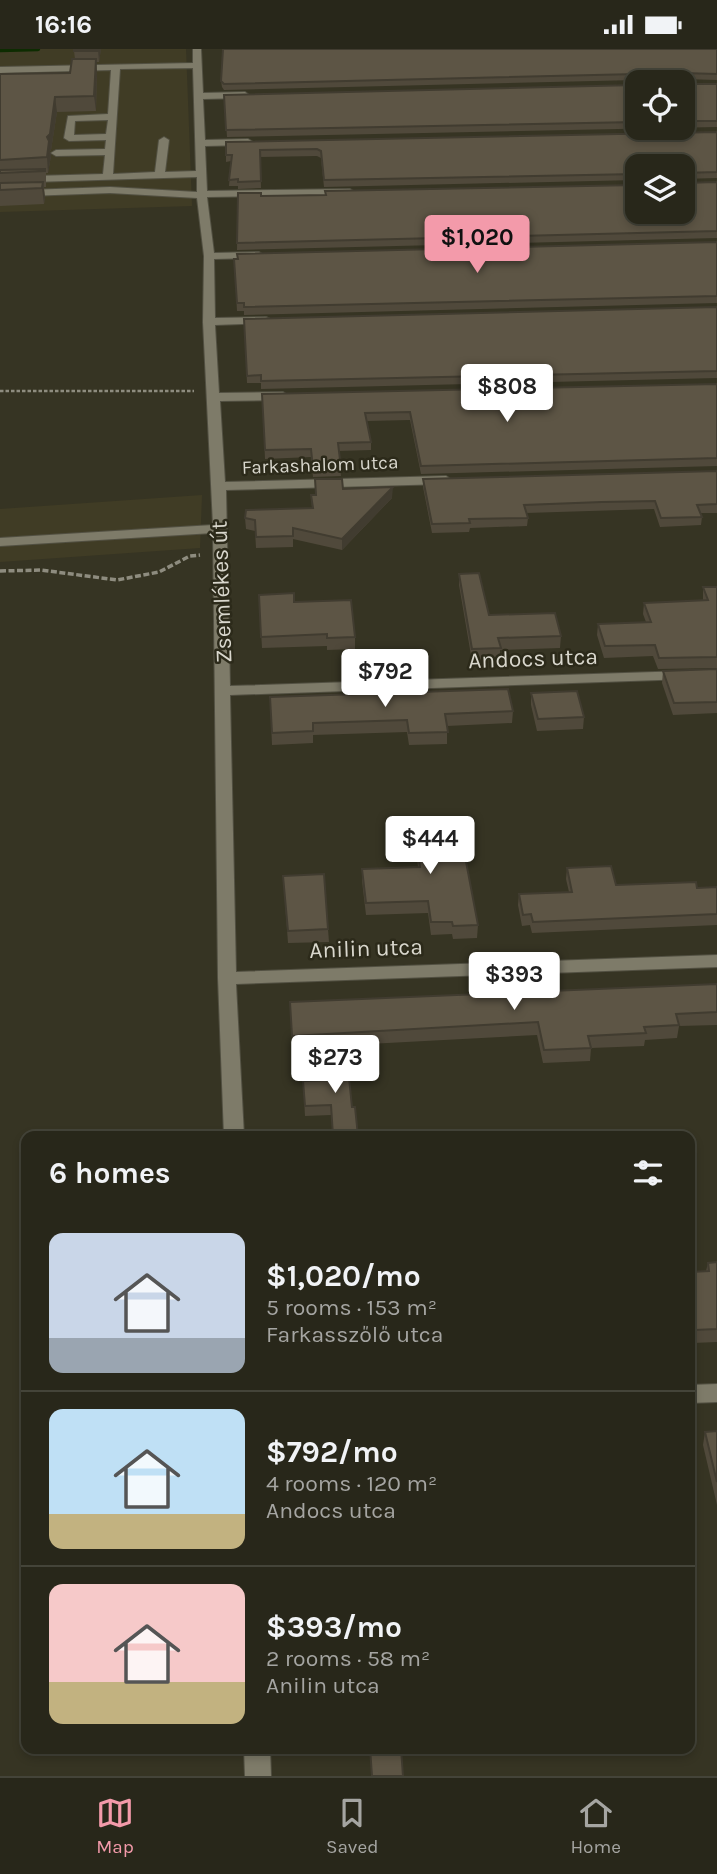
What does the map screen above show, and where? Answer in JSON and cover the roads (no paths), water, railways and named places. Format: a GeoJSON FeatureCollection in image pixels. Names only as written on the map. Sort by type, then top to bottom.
{"type":"FeatureCollection","features":[{"type":"Feature","properties":{"kind":"street","name":"Zsemlékes út"},"geometry":{"type":"LineString","coordinates":[[197,49],[202,195],[208,256],[209,322],[219,486],[227,978],[234,1131]]}},
{"type":"Feature","properties":{"kind":"street"},"geometry":{"type":"LineString","coordinates":[[0,70],[198,65]]}},
{"type":"Feature","properties":{"kind":"street"},"geometry":{"type":"LineString","coordinates":[[108,176],[116,67]]}},
{"type":"Feature","properties":{"kind":"street"},"geometry":{"type":"LineString","coordinates":[[198,96],[260,94]]}},
{"type":"Feature","properties":{"kind":"street"},"geometry":{"type":"LineString","coordinates":[[111,137],[69,138],[71,118],[112,117]]}},
{"type":"Feature","properties":{"kind":"street"},"geometry":{"type":"LineString","coordinates":[[160,175],[164,140]]}},
{"type":"Feature","properties":{"kind":"street"},"geometry":{"type":"LineString","coordinates":[[201,143],[264,142]]}},
{"type":"Feature","properties":{"kind":"street"},"geometry":{"type":"LineString","coordinates":[[56,153],[110,152]]}},
{"type":"Feature","properties":{"kind":"street"},"geometry":{"type":"LineString","coordinates":[[0,180],[202,174]]}},
{"type":"Feature","properties":{"kind":"street"},"geometry":{"type":"LineString","coordinates":[[0,194],[110,190],[202,195],[365,192]]}},
{"type":"Feature","properties":{"kind":"street"},"geometry":{"type":"LineString","coordinates":[[208,256],[272,255]]}},
{"type":"Feature","properties":{"kind":"street"},"geometry":{"type":"LineString","coordinates":[[209,322],[273,320]]}},
{"type":"Feature","properties":{"kind":"street"},"geometry":{"type":"LineString","coordinates":[[213,397],[293,395]]}},
{"type":"Feature","properties":{"kind":"street","name":"Farkashalom utca"},"geometry":{"type":"LineString","coordinates":[[219,486],[455,480]]}},
{"type":"Feature","properties":{"kind":"street"},"geometry":{"type":"LineString","coordinates":[[0,543],[218,529]]}},
{"type":"Feature","properties":{"kind":"street","name":"Andocs utca"},"geometry":{"type":"LineString","coordinates":[[224,691],[717,674]]}},
{"type":"Feature","properties":{"kind":"street","name":"Anilin utca"},"geometry":{"type":"LineString","coordinates":[[227,978],[717,961]]}},
{"type":"Feature","properties":{"kind":"street"},"geometry":{"type":"LineString","coordinates":[[695,1394],[717,1393]]}},
{"type":"Feature","properties":{"kind":"street"},"geometry":{"type":"LineString","coordinates":[[257,1754],[258,1776]]}},
{"type":"Feature","properties":{"kind":"waterway"},"geometry":{"type":"LineString","coordinates":[[0,50],[38,49]]}}]}
